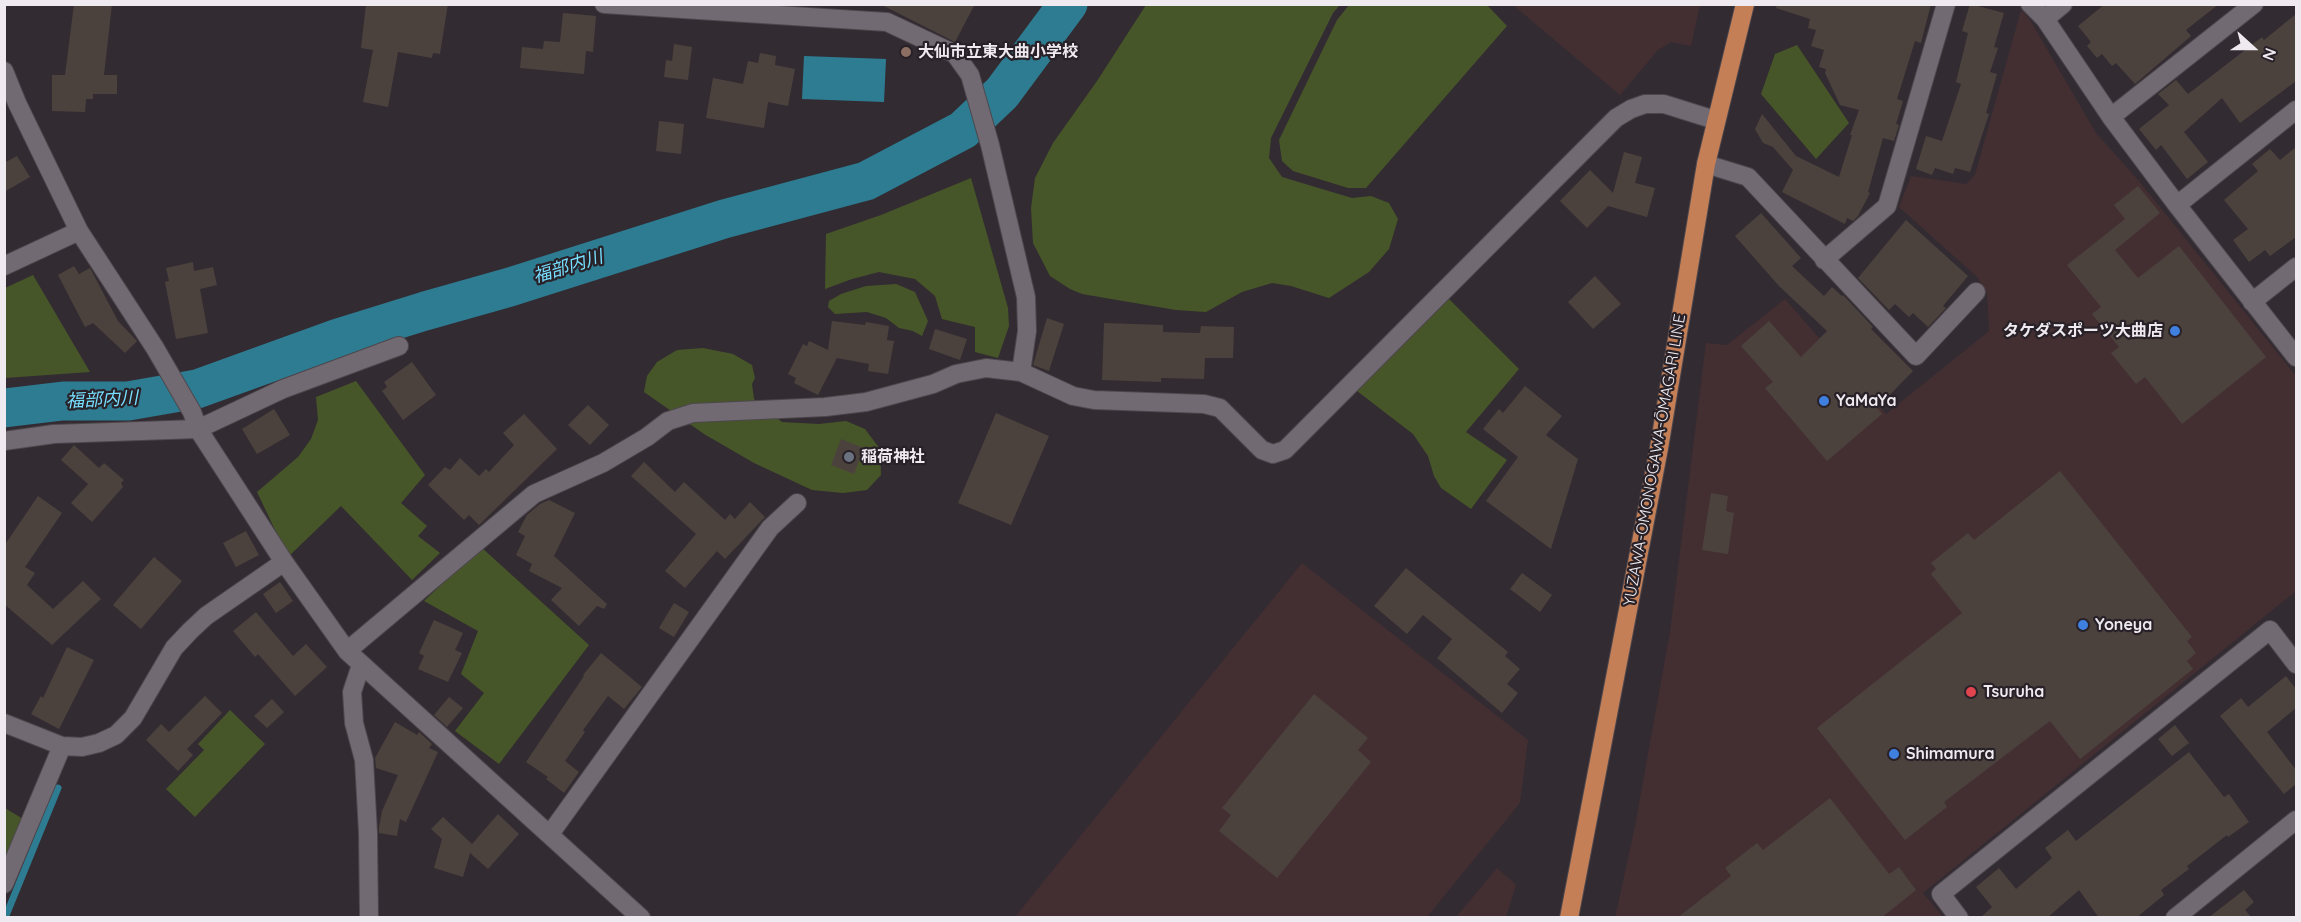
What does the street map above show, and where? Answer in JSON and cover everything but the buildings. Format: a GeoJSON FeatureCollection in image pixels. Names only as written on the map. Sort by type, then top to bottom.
{"type":"FeatureCollection","features":[{"type":"Feature","properties":{"kind":"main road","name":"YUZAWA-OMONOGAWA-ŌMAGARI LINE"},"geometry":{"type":"LineString","coordinates":[[1569,918],[1659,448],[1706,164],[1745,4]]}},
{"type":"Feature","properties":{"kind":"street"},"geometry":{"type":"LineString","coordinates":[[604,4],[887,22],[955,54],[970,75],[990,145],[1026,297],[1027,331],[1021,372]]}},
{"type":"Feature","properties":{"kind":"street"},"geometry":{"type":"LineString","coordinates":[[1824,260],[1887,206],[1946,4]]}},
{"type":"Feature","properties":{"kind":"street"},"geometry":{"type":"LineString","coordinates":[[2031,4],[2045,19],[2111,117],[2177,205],[2296,357]]}},
{"type":"Feature","properties":{"kind":"street"},"geometry":{"type":"LineString","coordinates":[[2045,19],[2063,4]]}},
{"type":"Feature","properties":{"kind":"street"},"geometry":{"type":"LineString","coordinates":[[2111,117],[2254,4]]}},
{"type":"Feature","properties":{"kind":"street"},"geometry":{"type":"LineString","coordinates":[[4,71],[17,103],[79,231],[155,348],[195,421],[284,562],[347,651],[641,918]]}},
{"type":"Feature","properties":{"kind":"street"},"geometry":{"type":"LineString","coordinates":[[347,651],[534,494],[603,463],[668,422],[693,413],[825,407],[866,402],[933,384],[956,374],[986,368],[1021,372],[1073,396],[1094,400],[1197,404],[1220,408],[1262,450],[1273,454],[1285,450],[1616,118],[1645,104],[1664,104],[1715,120]]}},
{"type":"Feature","properties":{"kind":"street"},"geometry":{"type":"LineString","coordinates":[[2177,205],[2296,110]]}},
{"type":"Feature","properties":{"kind":"street"},"geometry":{"type":"LineString","coordinates":[[1706,164],[1748,177],[1916,356],[1976,292]]}},
{"type":"Feature","properties":{"kind":"street"},"geometry":{"type":"LineString","coordinates":[[4,266],[79,231]]}},
{"type":"Feature","properties":{"kind":"street"},"geometry":{"type":"LineString","coordinates":[[2252,302],[2296,267]]}},
{"type":"Feature","properties":{"kind":"street"},"geometry":{"type":"LineString","coordinates":[[4,441],[195,421],[399,346]]}},
{"type":"Feature","properties":{"kind":"street"},"geometry":{"type":"LineString","coordinates":[[550,834],[770,528],[797,503]]}},
{"type":"Feature","properties":{"kind":"street"},"geometry":{"type":"LineString","coordinates":[[4,723],[62,746],[82,747],[99,743],[116,735],[133,718],[174,648],[190,631],[206,616],[284,562]]}},
{"type":"Feature","properties":{"kind":"street"},"geometry":{"type":"LineString","coordinates":[[1959,918],[1941,894],[2270,630],[2296,664]]}},
{"type":"Feature","properties":{"kind":"street"},"geometry":{"type":"LineString","coordinates":[[361,665],[352,692],[354,723],[364,760],[369,918]]}},
{"type":"Feature","properties":{"kind":"street"},"geometry":{"type":"LineString","coordinates":[[4,884],[62,746]]}},
{"type":"Feature","properties":{"kind":"street"},"geometry":{"type":"LineString","coordinates":[[2175,918],[2296,820]]}},
{"type":"Feature","properties":{"kind":"shaded area"},"geometry":{"type":"Polygon","coordinates":[[[1513,5],[1700,5],[1691,46],[1671,42],[1658,50],[1620,95],[1513,5]]]}},
{"type":"Feature","properties":{"kind":"shaded area"},"geometry":{"type":"Polygon","coordinates":[[[2021,10],[2030,20],[2096,133],[2139,181],[2296,376],[2296,591],[1923,893],[1943,917],[1615,918],[1635,826],[1670,632],[1706,343],[1727,345],[1785,299],[1886,414],[1989,331],[1987,292],[1977,277],[1899,207],[1911,176],[1966,184],[1975,175],[2021,10]]]}},
{"type":"Feature","properties":{"kind":"shaded area"},"geometry":{"type":"Polygon","coordinates":[[[1302,563],[1528,740],[1520,803],[1427,917],[1014,918],[1302,563]]]}},
{"type":"Feature","properties":{"kind":"shaded area"},"geometry":{"type":"Polygon","coordinates":[[[1497,868],[1516,885],[1506,917],[1456,917],[1497,868]]]}},
{"type":"Feature","properties":{"kind":"green space"},"geometry":{"type":"Polygon","coordinates":[[[1146,5],[1340,5],[1333,13],[1271,138],[1269,158],[1282,177],[1352,198],[1371,196],[1389,203],[1398,219],[1389,249],[1369,272],[1329,298],[1291,286],[1272,283],[1242,292],[1206,312],[1176,310],[1082,294],[1050,276],[1033,243],[1031,208],[1035,178],[1053,143],[1097,81],[1146,5]]]}},
{"type":"Feature","properties":{"kind":"green space"},"geometry":{"type":"Polygon","coordinates":[[[1349,5],[1487,5],[1507,26],[1366,188],[1348,188],[1293,171],[1282,161],[1279,140],[1337,20],[1349,5]]]}},
{"type":"Feature","properties":{"kind":"green space"},"geometry":{"type":"Polygon","coordinates":[[[1797,45],[1849,123],[1816,159],[1761,94],[1775,54],[1797,45]]]}},
{"type":"Feature","properties":{"kind":"green space"},"geometry":{"type":"Polygon","coordinates":[[[971,178],[1008,308],[1009,326],[998,358],[975,352],[975,327],[942,319],[935,296],[915,279],[879,272],[825,289],[826,234],[881,215],[971,178]]]}},
{"type":"Feature","properties":{"kind":"green space"},"geometry":{"type":"Polygon","coordinates":[[[33,275],[90,372],[5,378],[5,288],[33,275]]]}},
{"type":"Feature","properties":{"kind":"green space"},"geometry":{"type":"Polygon","coordinates":[[[896,284],[915,292],[928,321],[922,336],[899,328],[886,318],[867,312],[835,314],[828,307],[829,301],[841,294],[866,286],[896,284]]]}},
{"type":"Feature","properties":{"kind":"green space"},"geometry":{"type":"Polygon","coordinates":[[[1449,299],[1519,369],[1466,432],[1507,460],[1471,509],[1441,488],[1434,476],[1428,456],[1413,434],[1357,391],[1449,299]]]}},
{"type":"Feature","properties":{"kind":"green space"},"geometry":{"type":"Polygon","coordinates":[[[703,348],[733,354],[752,365],[755,378],[752,384],[754,399],[782,422],[819,424],[846,421],[865,429],[880,449],[881,475],[867,490],[843,493],[812,490],[754,463],[704,434],[644,392],[647,376],[657,362],[677,350],[703,348]]]}},
{"type":"Feature","properties":{"kind":"green space"},"geometry":{"type":"Polygon","coordinates":[[[356,381],[425,475],[401,503],[427,526],[418,536],[440,553],[412,580],[341,506],[288,557],[257,492],[298,457],[311,439],[318,420],[316,397],[356,381]]]}},
{"type":"Feature","properties":{"kind":"green space"},"geometry":{"type":"Polygon","coordinates":[[[481,547],[589,645],[499,764],[455,731],[484,693],[461,674],[478,631],[424,601],[481,547]]]}},
{"type":"Feature","properties":{"kind":"green space"},"geometry":{"type":"Polygon","coordinates":[[[230,710],[265,744],[195,817],[166,789],[204,750],[198,744],[230,710]]]}},
{"type":"Feature","properties":{"kind":"green space"},"geometry":{"type":"Polygon","coordinates":[[[5,808],[23,819],[5,862],[5,808]]]}},
{"type":"Feature","properties":{"kind":"water"},"geometry":{"type":"Polygon","coordinates":[[[804,56],[886,59],[884,102],[802,99],[804,56]]]}},
{"type":"Feature","properties":{"kind":"waterway","name":"福部内川"},"geometry":{"type":"LineString","coordinates":[[4,408],[63,401],[128,401],[197,389],[338,338],[510,287],[724,219],[866,181],[963,130],[1002,93],[1068,4]]}},
{"type":"Feature","properties":{"kind":"waterway"},"geometry":{"type":"LineString","coordinates":[[5,918],[58,788]]}},
{"type":"Feature","properties":{"kind":"place","name":"大仙市立東大曲小学校"},"geometry":{"type":"Point","coordinates":[906,52]}},
{"type":"Feature","properties":{"kind":"place","name":"タケダスポーツ大曲店"},"geometry":{"type":"Point","coordinates":[2175,331]}},
{"type":"Feature","properties":{"kind":"place","name":"YaMaYa"},"geometry":{"type":"Point","coordinates":[1824,401]}},
{"type":"Feature","properties":{"kind":"place","name":"稲荷神社"},"geometry":{"type":"Point","coordinates":[849,457]}},
{"type":"Feature","properties":{"kind":"place","name":"Yoneya"},"geometry":{"type":"Point","coordinates":[2083,625]}},
{"type":"Feature","properties":{"kind":"place","name":"Tsuruha"},"geometry":{"type":"Point","coordinates":[1971,692]}},
{"type":"Feature","properties":{"kind":"place","name":"Shimamura"},"geometry":{"type":"Point","coordinates":[1894,754]}}]}
